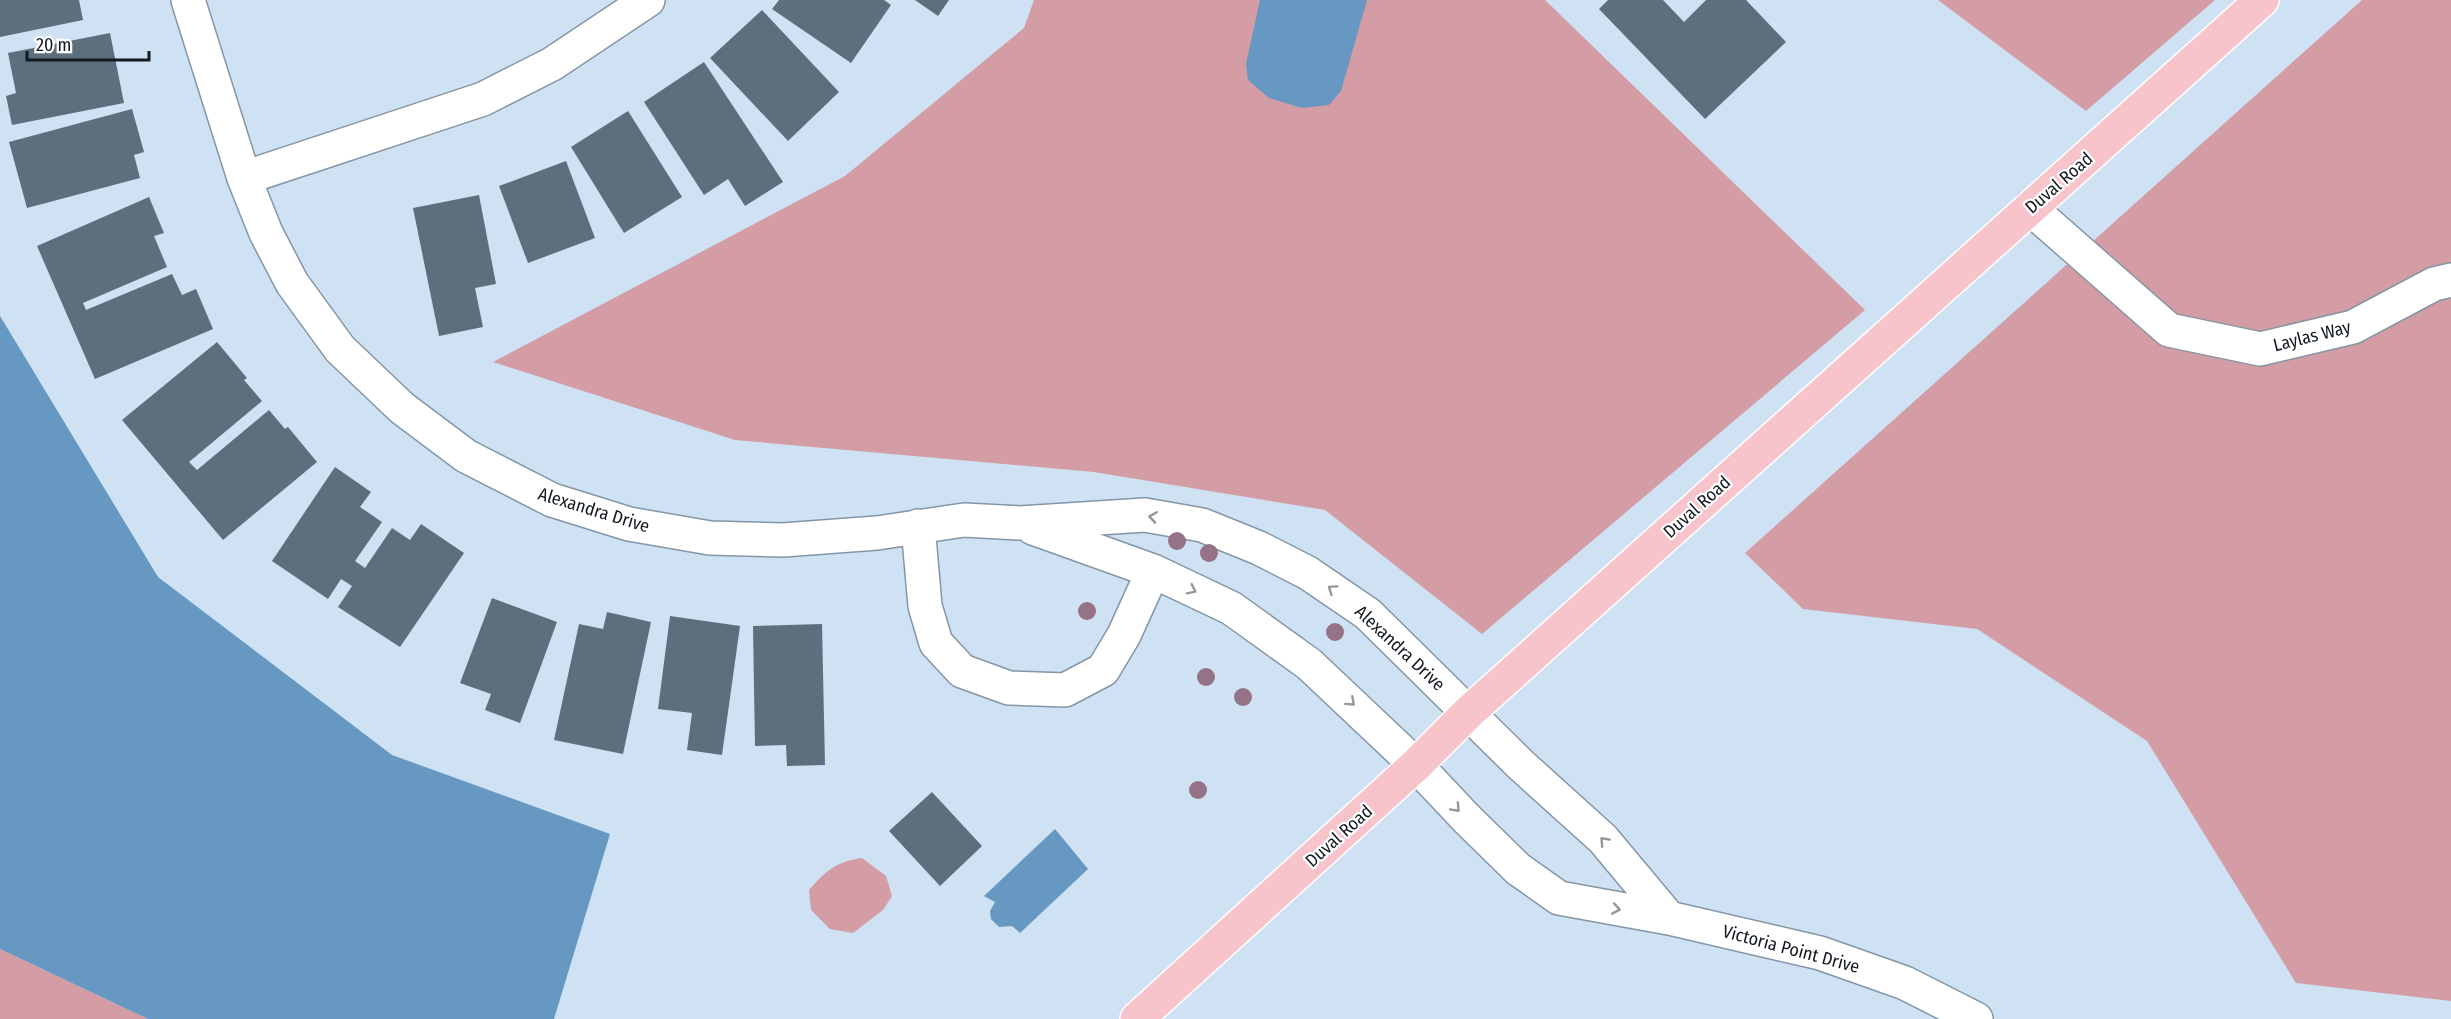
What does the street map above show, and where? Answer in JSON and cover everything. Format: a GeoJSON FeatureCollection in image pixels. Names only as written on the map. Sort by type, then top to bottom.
{"type":"FeatureCollection","features":[{"type":"Feature","properties":{"kind":"main road","name":"Duval Road"},"geometry":{"type":"LineString","coordinates":[[1137,1019],[1416,765],[1469,712],[2262,0]]}},
{"type":"Feature","properties":{"kind":"street","name":"Alexandra Drive"},"geometry":{"type":"LineString","coordinates":[[188,0],[244,178],[266,233],[292,283],[340,349],[402,408],[466,456],[552,500],[629,524],[710,538],[783,540],[877,533],[964,520],[1020,524],[1146,515],[1202,525],[1258,548],[1308,573],[1368,614],[1469,712]]}},
{"type":"Feature","properties":{"kind":"street"},"geometry":{"type":"LineString","coordinates":[[244,178],[483,99],[552,64],[648,0]]}},
{"type":"Feature","properties":{"kind":"street","name":"Laylas Way"},"geometry":{"type":"LineString","coordinates":[[2030,208],[2169,330],[2260,349],[2353,327],[2434,284],[2451,280]]}},
{"type":"Feature","properties":{"kind":"street","name":"Alexandra Drive"},"geometry":{"type":"LineString","coordinates":[[1020,524],[1153,571],[1231,608],[1309,664],[1416,765]]}},
{"type":"Feature","properties":{"kind":"street"},"geometry":{"type":"LineString","coordinates":[[918,526],[925,606],[936,643],[962,671],[1009,688],[1065,690],[1103,670],[1124,635],[1153,571]]}},
{"type":"Feature","properties":{"kind":"street"},"geometry":{"type":"LineString","coordinates":[[1469,712],[1521,765],[1603,839],[1669,918]]}},
{"type":"Feature","properties":{"kind":"street","name":"Victoria Point Drive"},"geometry":{"type":"LineString","coordinates":[[1416,765],[1518,869],[1559,898],[1669,918],[1820,953],[1905,983],[1976,1019]]}},
{"type":"Feature","properties":{"kind":"shaded area"},"geometry":{"type":"Polygon","coordinates":[[[1034,0],[1545,0],[1865,310],[1482,634],[1325,510],[1094,472],[735,440],[493,362],[845,176],[1024,28],[1034,0]]]}},
{"type":"Feature","properties":{"kind":"shaded area"},"geometry":{"type":"Polygon","coordinates":[[[1938,0],[2215,0],[2086,111],[1938,0]]]}},
{"type":"Feature","properties":{"kind":"shaded area"},"geometry":{"type":"Polygon","coordinates":[[[2362,0],[2451,0],[2451,1001],[2296,983],[2147,741],[1977,629],[1803,609],[1745,553],[2362,0]]]}},
{"type":"Feature","properties":{"kind":"shaded area"},"geometry":{"type":"Polygon","coordinates":[[[862,858],[886,876],[892,896],[883,910],[853,933],[830,929],[811,910],[809,890],[832,868],[862,858]]]}},
{"type":"Feature","properties":{"kind":"shaded area"},"geometry":{"type":"Polygon","coordinates":[[[0,949],[148,1019],[0,1019],[0,949]]]}},
{"type":"Feature","properties":{"kind":"water"},"geometry":{"type":"Polygon","coordinates":[[[1260,0],[1367,0],[1341,91],[1329,105],[1302,108],[1269,98],[1248,80],[1246,64],[1260,0]]]}},
{"type":"Feature","properties":{"kind":"water"},"geometry":{"type":"Polygon","coordinates":[[[0,316],[158,577],[392,755],[610,834],[554,1019],[148,1019],[0,949],[0,316]]]}},
{"type":"Feature","properties":{"kind":"water"},"geometry":{"type":"Polygon","coordinates":[[[1055,829],[1088,869],[1020,933],[1012,926],[999,927],[991,919],[990,911],[995,902],[984,896],[1055,829]]]}},
{"type":"Feature","properties":{"kind":"building"},"geometry":{"type":"Polygon","coordinates":[[[0,0],[79,0],[83,20],[0,37],[0,0]]]}},
{"type":"Feature","properties":{"kind":"building"},"geometry":{"type":"Polygon","coordinates":[[[779,0],[884,0],[891,5],[851,63],[772,9],[779,0]]]}},
{"type":"Feature","properties":{"kind":"building"},"geometry":{"type":"Polygon","coordinates":[[[915,0],[949,0],[938,16],[915,0]]]}},
{"type":"Feature","properties":{"kind":"building"},"geometry":{"type":"Polygon","coordinates":[[[1608,0],[1663,0],[1684,22],[1706,0],[1746,0],[1786,42],[1705,119],[1599,9],[1608,0]]]}},
{"type":"Feature","properties":{"kind":"building"},"geometry":{"type":"Polygon","coordinates":[[[762,10],[839,92],[788,141],[710,58],[762,10]]]}},
{"type":"Feature","properties":{"kind":"building"},"geometry":{"type":"Polygon","coordinates":[[[110,33],[124,103],[12,125],[6,96],[16,93],[8,53],[110,33]]]}},
{"type":"Feature","properties":{"kind":"building"},"geometry":{"type":"Polygon","coordinates":[[[704,62],[783,182],[745,206],[728,179],[704,195],[644,102],[704,62]]]}},
{"type":"Feature","properties":{"kind":"building"},"geometry":{"type":"Polygon","coordinates":[[[132,109],[144,152],[134,155],[140,178],[27,208],[9,142],[132,109]]]}},
{"type":"Feature","properties":{"kind":"building"},"geometry":{"type":"Polygon","coordinates":[[[628,111],[682,197],[624,233],[571,147],[628,111]]]}},
{"type":"Feature","properties":{"kind":"building"},"geometry":{"type":"Polygon","coordinates":[[[566,161],[595,238],[528,263],[499,186],[566,161]]]}},
{"type":"Feature","properties":{"kind":"building"},"geometry":{"type":"Polygon","coordinates":[[[479,195],[496,284],[475,288],[483,327],[439,336],[413,208],[479,195]]]}},
{"type":"Feature","properties":{"kind":"building"},"geometry":{"type":"Polygon","coordinates":[[[149,197],[164,233],[154,236],[167,267],[83,303],[86,310],[172,274],[182,295],[196,289],[213,329],[95,379],[37,246],[149,197]]]}},
{"type":"Feature","properties":{"kind":"building"},"geometry":{"type":"Polygon","coordinates":[[[217,342],[247,378],[244,380],[262,401],[189,462],[197,470],[269,410],[285,429],[288,427],[317,462],[223,540],[122,420],[217,342]]]}},
{"type":"Feature","properties":{"kind":"building"},"geometry":{"type":"Polygon","coordinates":[[[335,467],[371,492],[360,507],[382,522],[355,561],[365,568],[392,528],[410,540],[421,524],[464,553],[400,647],[338,607],[352,586],[341,579],[328,599],[272,561],[335,467]]]}},
{"type":"Feature","properties":{"kind":"building"},"geometry":{"type":"Polygon","coordinates":[[[492,598],[557,622],[520,723],[485,710],[491,694],[460,683],[492,598]]]}},
{"type":"Feature","properties":{"kind":"building"},"geometry":{"type":"Polygon","coordinates":[[[607,612],[651,622],[623,754],[554,740],[579,624],[603,629],[607,612]]]}},
{"type":"Feature","properties":{"kind":"building"},"geometry":{"type":"Polygon","coordinates":[[[670,616],[740,626],[722,755],[687,750],[692,713],[658,709],[670,616]]]}},
{"type":"Feature","properties":{"kind":"building"},"geometry":{"type":"Polygon","coordinates":[[[822,624],[825,765],[787,766],[786,745],[755,746],[753,626],[822,624]]]}},
{"type":"Feature","properties":{"kind":"building"},"geometry":{"type":"Polygon","coordinates":[[[932,792],[982,846],[940,886],[889,831],[932,792]]]}}]}
